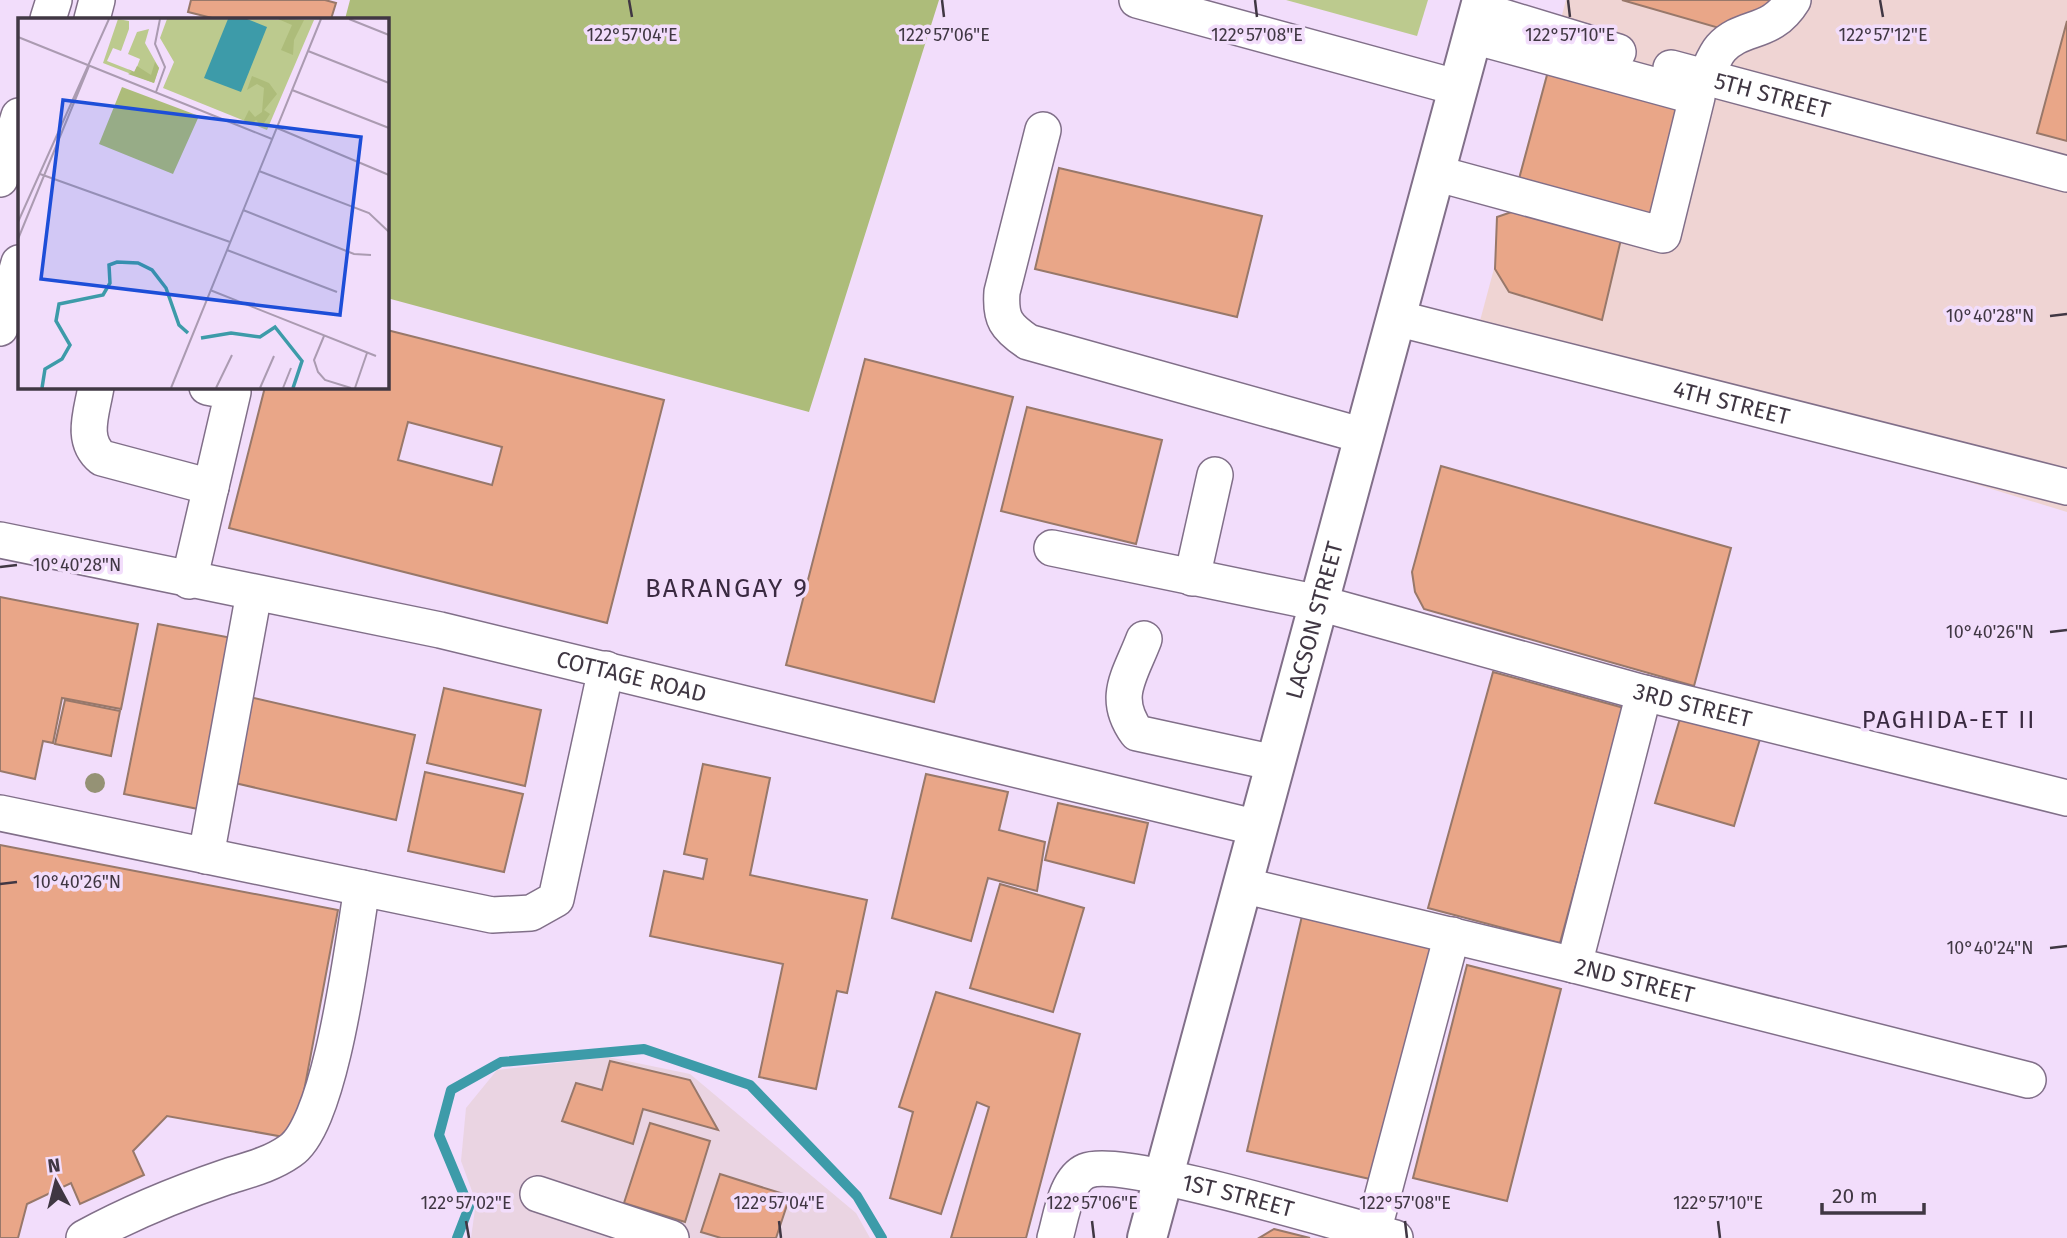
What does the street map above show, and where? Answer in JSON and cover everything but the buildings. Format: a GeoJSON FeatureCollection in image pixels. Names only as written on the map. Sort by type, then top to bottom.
{"type":"FeatureCollection","features":[{"type":"Feature","properties":{"kind":"main road","name":"LACSON STREET"},"geometry":{"type":"LineString","coordinates":[[1147,1238],[1478,15]]}},
{"type":"Feature","properties":{"kind":"street"},"geometry":{"type":"LineString","coordinates":[[48,18],[54,0]]}},
{"type":"Feature","properties":{"kind":"street"},"geometry":{"type":"LineString","coordinates":[[92,18],[97,0]]}},
{"type":"Feature","properties":{"kind":"street"},"geometry":{"type":"LineString","coordinates":[[1137,0],[1459,88]]}},
{"type":"Feature","properties":{"kind":"street"},"geometry":{"type":"LineString","coordinates":[[1705,78],[1719,50],[1732,39],[1758,31],[1783,17],[1793,0]]}},
{"type":"Feature","properties":{"kind":"street"},"geometry":{"type":"LineString","coordinates":[[1435,173],[1663,236],[1698,97],[1478,15]]}},
{"type":"Feature","properties":{"kind":"street","name":"5TH STREET"},"geometry":{"type":"LineString","coordinates":[[1478,15],[2067,174]]}},
{"type":"Feature","properties":{"kind":"street"},"geometry":{"type":"LineString","coordinates":[[0,179],[18,119]]}},
{"type":"Feature","properties":{"kind":"street"},"geometry":{"type":"LineString","coordinates":[[1043,130],[1002,292],[1001,314],[1009,329],[1028,342],[1364,436]]}},
{"type":"Feature","properties":{"kind":"street"},"geometry":{"type":"LineString","coordinates":[[0,328],[18,266]]}},
{"type":"Feature","properties":{"kind":"street","name":"4TH STREET"},"geometry":{"type":"LineString","coordinates":[[1396,318],[2067,487]]}},
{"type":"Feature","properties":{"kind":"street"},"geometry":{"type":"LineString","coordinates":[[96,388],[87,438],[93,451],[102,458],[211,487]]}},
{"type":"Feature","properties":{"kind":"street"},"geometry":{"type":"LineString","coordinates":[[189,581],[233,392],[212,388]]}},
{"type":"Feature","properties":{"kind":"street"},"geometry":{"type":"LineString","coordinates":[[1192,578],[1215,475]]}},
{"type":"Feature","properties":{"kind":"street","name":"COTTAGE ROAD"},"geometry":{"type":"LineString","coordinates":[[0,540],[189,581],[440,630],[1258,828]]}},
{"type":"Feature","properties":{"kind":"street","name":"3RD STREET"},"geometry":{"type":"LineString","coordinates":[[1052,548],[1319,603],[1644,693],[2067,798]]}},
{"type":"Feature","properties":{"kind":"street"},"geometry":{"type":"LineString","coordinates":[[206,856],[254,593]]}},
{"type":"Feature","properties":{"kind":"street"},"geometry":{"type":"LineString","coordinates":[[1144,639],[1122,698],[1126,718],[1137,733],[1275,764]]}},
{"type":"Feature","properties":{"kind":"street"},"geometry":{"type":"LineString","coordinates":[[0,813],[492,915],[531,913],[556,898],[606,669]]}},
{"type":"Feature","properties":{"kind":"street"},"geometry":{"type":"LineString","coordinates":[[1574,965],[1644,693]]}},
{"type":"Feature","properties":{"kind":"street","name":"2ND STREET"},"geometry":{"type":"LineString","coordinates":[[1242,885],[1574,965],[2028,1080]]}},
{"type":"Feature","properties":{"kind":"street"},"geometry":{"type":"LineString","coordinates":[[84,1238],[177,1197],[258,1168],[293,1150],[315,1116],[341,1018],[362,888]]}},
{"type":"Feature","properties":{"kind":"street"},"geometry":{"type":"LineString","coordinates":[[1384,1235],[1452,935]]}},
{"type":"Feature","properties":{"kind":"street","name":"1ST STREET"},"geometry":{"type":"LineString","coordinates":[[1055,1238],[1072,1185],[1084,1172],[1101,1168],[1163,1176],[1384,1235]]}},
{"type":"Feature","properties":{"kind":"street"},"geometry":{"type":"LineString","coordinates":[[538,1194],[671,1238]]}},
{"type":"Feature","properties":{"kind":"shaded area"},"geometry":{"type":"Polygon","coordinates":[[[1566,0],[2067,0],[2067,512],[1477,332],[1566,0]]]}},
{"type":"Feature","properties":{"kind":"shaded area"},"geometry":{"type":"Polygon","coordinates":[[[608,1057],[690,1074],[856,1213],[870,1238],[471,1238],[476,1202],[461,1161],[466,1108],[497,1070],[608,1057]]]}},
{"type":"Feature","properties":{"kind":"green space"},"geometry":{"type":"Polygon","coordinates":[[[350,0],[939,0],[809,412],[388,298],[388,18],[345,18],[350,0]]]}},
{"type":"Feature","properties":{"kind":"green space"},"geometry":{"type":"Polygon","coordinates":[[[1286,0],[1428,0],[1417,36],[1286,0]]]}},
{"type":"Feature","properties":{"kind":"waterway"},"geometry":{"type":"LineString","coordinates":[[457,1238],[469,1207],[439,1135],[451,1090],[501,1062],[644,1049],[750,1085],[857,1196],[882,1238]]}},
{"type":"Feature","properties":{"kind":"district","name":"BARANGAY 9"},"geometry":{"type":"Point","coordinates":[727,588]}},
{"type":"Feature","properties":{"kind":"district","name":"PAGHIDA-ET II"},"geometry":{"type":"Point","coordinates":[1949,720]}}]}
